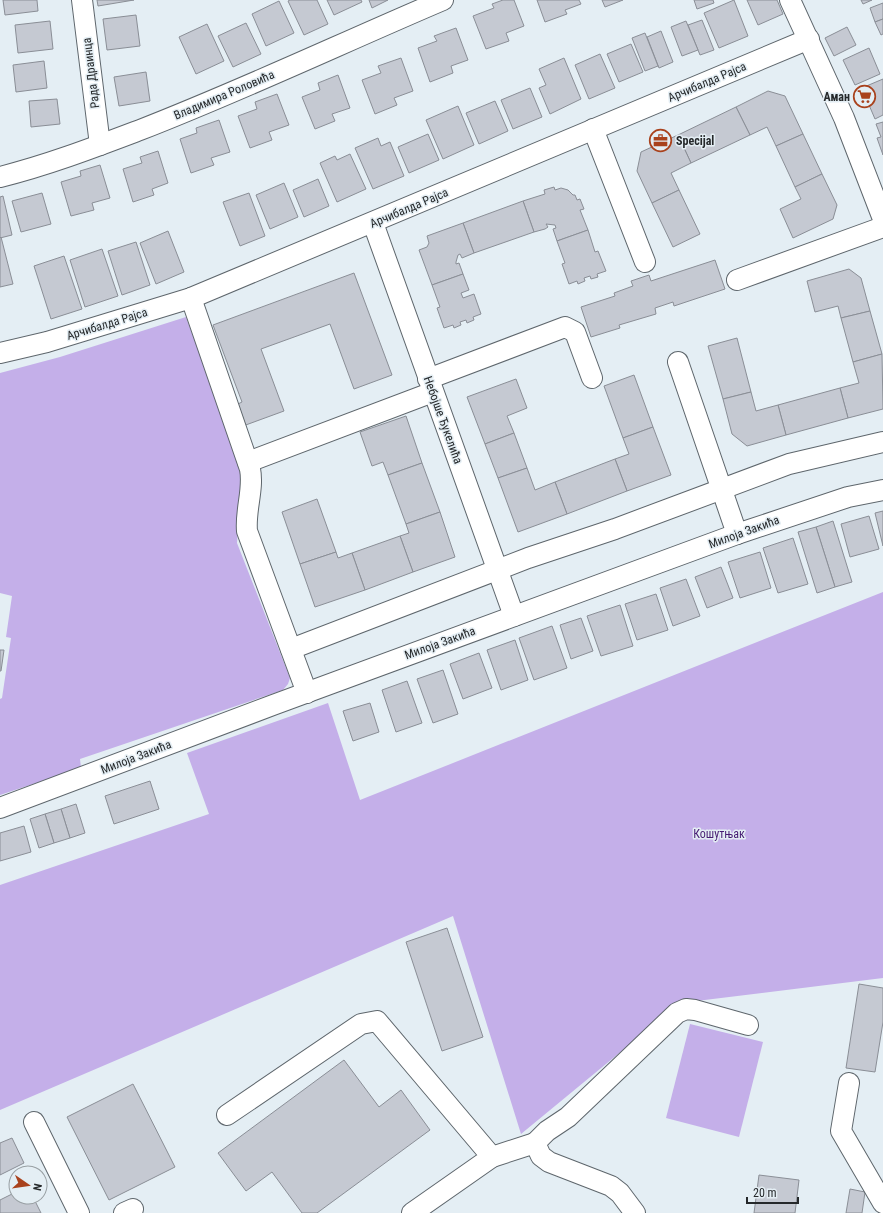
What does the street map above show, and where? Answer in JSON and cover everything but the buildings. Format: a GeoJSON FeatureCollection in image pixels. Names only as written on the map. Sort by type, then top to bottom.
{"type":"FeatureCollection","features":[{"type":"Feature","properties":{"kind":"street","name":"Рада Драинца"},"geometry":{"type":"LineString","coordinates":[[82,0],[100,145]]}},
{"type":"Feature","properties":{"kind":"street","name":"Владимира Роловића"},"geometry":{"type":"LineString","coordinates":[[0,177],[100,145],[205,105],[330,48],[443,0]]}},
{"type":"Feature","properties":{"kind":"street"},"geometry":{"type":"LineString","coordinates":[[790,0],[844,118],[883,219]]}},
{"type":"Feature","properties":{"kind":"street","name":"Арчибалда Рајса"},"geometry":{"type":"LineString","coordinates":[[0,353],[47,342],[191,298],[809,39]]}},
{"type":"Feature","properties":{"kind":"street"},"geometry":{"type":"LineString","coordinates":[[593,129],[645,262]]}},
{"type":"Feature","properties":{"kind":"street","name":"Небојше Ђукелића"},"geometry":{"type":"LineString","coordinates":[[373,223],[514,616]]}},
{"type":"Feature","properties":{"kind":"street"},"geometry":{"type":"LineString","coordinates":[[737,280],[883,227]]}},
{"type":"Feature","properties":{"kind":"street"},"geometry":{"type":"LineString","coordinates":[[191,298],[248,462],[251,478],[246,523],[247,531],[307,692]]}},
{"type":"Feature","properties":{"kind":"street"},"geometry":{"type":"LineString","coordinates":[[248,462],[431,386],[565,327],[575,332],[592,378]]}},
{"type":"Feature","properties":{"kind":"street"},"geometry":{"type":"LineString","coordinates":[[678,362],[737,534]]}},
{"type":"Feature","properties":{"kind":"street"},"geometry":{"type":"LineString","coordinates":[[291,648],[498,569],[615,529],[789,464],[883,442]]}},
{"type":"Feature","properties":{"kind":"street","name":"Милоја Закића"},"geometry":{"type":"LineString","coordinates":[[0,808],[307,692],[737,534],[840,500],[883,490]]}},
{"type":"Feature","properties":{"kind":"street"},"geometry":{"type":"LineString","coordinates":[[412,1213],[492,1157],[535,1143],[547,1131],[568,1117],[677,1013],[686,1009],[695,1010],[748,1025]]}},
{"type":"Feature","properties":{"kind":"street"},"geometry":{"type":"LineString","coordinates":[[227,1115],[361,1024],[377,1021],[492,1157]]}},
{"type":"Feature","properties":{"kind":"street"},"geometry":{"type":"LineString","coordinates":[[849,1083],[841,1131],[883,1203]]}},
{"type":"Feature","properties":{"kind":"street"},"geometry":{"type":"LineString","coordinates":[[34,1122],[79,1213]]}},
{"type":"Feature","properties":{"kind":"street"},"geometry":{"type":"LineString","coordinates":[[535,1143],[541,1156],[549,1162],[611,1186],[620,1193],[635,1213]]}},
{"type":"Feature","properties":{"kind":"green space"},"geometry":{"type":"Polygon","coordinates":[[[186,317],[242,469],[237,543],[290,678],[288,684],[283,690],[80,759],[81,768],[0,795],[0,699],[2,698],[11,638],[6,637],[12,596],[0,593],[0,373],[60,357],[186,317]]]}},
{"type":"Feature","properties":{"kind":"green space","name":"Кошутњак"},"geometry":{"type":"Polygon","coordinates":[[[883,592],[883,978],[680,1003],[521,1134],[453,916],[0,1110],[0,885],[209,814],[187,753],[328,703],[360,800],[883,592]]]}},
{"type":"Feature","properties":{"kind":"green space"},"geometry":{"type":"Polygon","coordinates":[[[690,1024],[763,1042],[739,1137],[666,1118],[690,1024]]]}},
{"type":"Feature","properties":{"kind":"place","name":"Аман"},"geometry":{"type":"Point","coordinates":[865,97]}},
{"type":"Feature","properties":{"kind":"place","name":"Specijal"},"geometry":{"type":"Point","coordinates":[660,141]}}]}
